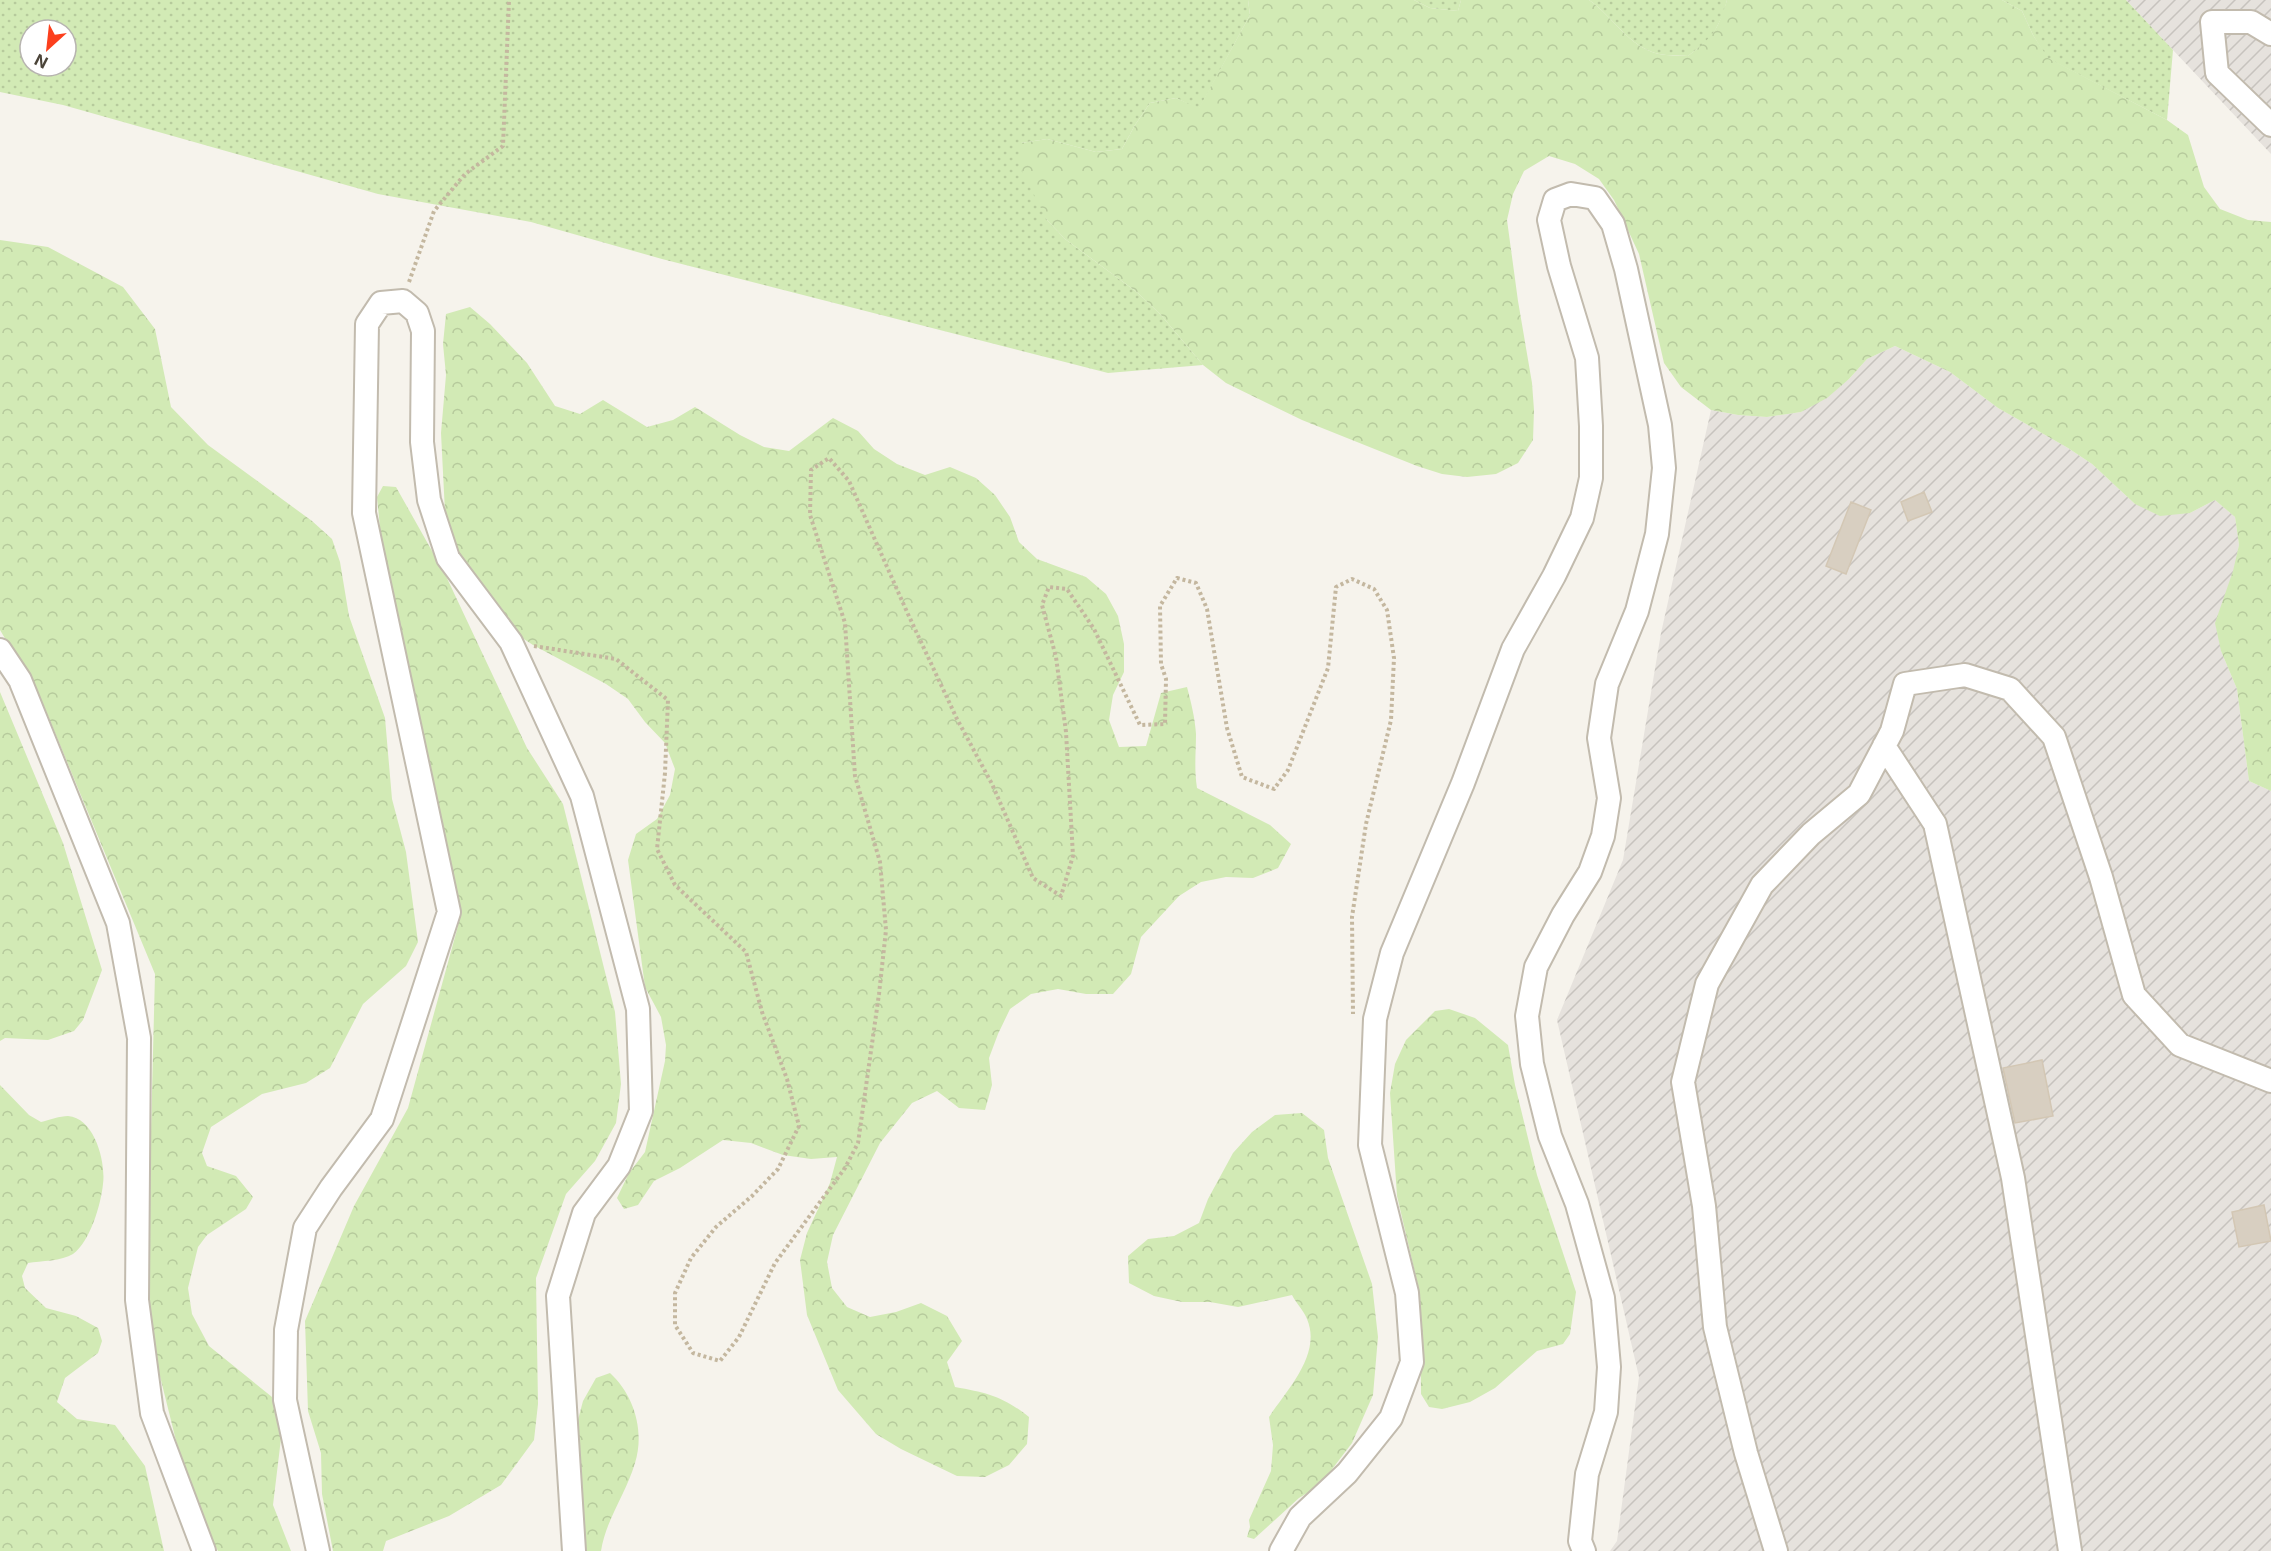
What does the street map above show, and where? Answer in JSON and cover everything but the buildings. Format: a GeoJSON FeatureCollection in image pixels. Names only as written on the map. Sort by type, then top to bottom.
{"type":"FeatureCollection","features":[{"type":"Feature","properties":{"kind":"street"},"geometry":{"type":"LineString","coordinates":[[2271,34],[2251,21],[2212,22],[2217,74],[2271,125]]}},
{"type":"Feature","properties":{"kind":"street"},"geometry":{"type":"LineString","coordinates":[[1281,1551],[1300,1516],[1347,1473],[1391,1418],[1412,1362],[1407,1293],[1370,1144],[1375,1019],[1392,952],[1463,783],[1513,649],[1554,576],[1582,518],[1590,478],[1592,426],[1587,358],[1559,266],[1549,220],[1556,200],[1570,194],[1595,198],[1613,224],[1626,269],[1660,425],[1665,468],[1657,534],[1637,611],[1607,684],[1599,738],[1609,798],[1603,836],[1590,872],[1563,915],[1536,967],[1527,1016],[1532,1064],[1550,1137],[1577,1204],[1603,1299],[1609,1367],[1606,1412],[1587,1474],[1580,1541],[1584,1551]]}},
{"type":"Feature","properties":{"kind":"street"},"geometry":{"type":"LineString","coordinates":[[318,1551],[285,1400],[286,1330],[305,1228],[331,1188],[382,1119],[449,912],[364,513],[367,324],[381,303],[403,301],[417,312],[423,331],[422,442],[429,500],[448,558],[510,642],[582,796],[638,1009],[641,1111],[619,1166],[584,1213],[558,1296],[574,1551]]}},
{"type":"Feature","properties":{"kind":"street"},"geometry":{"type":"LineString","coordinates":[[0,650],[20,680],[118,923],[139,1038],[137,1300],[152,1413],[204,1551]]}},
{"type":"Feature","properties":{"kind":"street"},"geometry":{"type":"LineString","coordinates":[[1776,1551],[1746,1453],[1715,1327],[1704,1206],[1683,1082],[1707,984],[1762,885],[1811,834],[1859,794],[1892,731],[1905,684],[1965,675],[2010,689],[2054,737],[2101,877],[2134,995],[2180,1045],[2271,1081]]}},
{"type":"Feature","properties":{"kind":"street"},"geometry":{"type":"LineString","coordinates":[[1884,746],[1935,824],[2013,1178],[2070,1551]]}},
{"type":"Feature","properties":{"kind":"path"},"geometry":{"type":"LineString","coordinates":[[403,301],[435,212],[465,174],[503,146],[509,0]]}},
{"type":"Feature","properties":{"kind":"path"},"geometry":{"type":"LineString","coordinates":[[510,642],[616,659],[668,700],[665,773],[657,849],[675,885],[746,952],[762,1012],[787,1079],[799,1126],[778,1169],[752,1196],[716,1227],[691,1258],[675,1293],[675,1325],[693,1353],[720,1361],[739,1337],[775,1263],[845,1168],[858,1143],[886,930],[880,862],[855,776],[845,623],[810,515],[811,471],[829,458],[849,481],[907,612],[957,718],[992,784],[1033,878],[1060,896],[1073,856],[1066,732],[1056,657],[1042,605],[1049,587],[1067,589],[1094,629],[1140,725],[1165,724],[1166,679],[1161,664],[1160,606],[1177,578],[1196,583],[1207,609],[1227,728],[1242,777],[1274,789],[1288,770],[1328,668],[1336,587],[1352,579],[1374,590],[1387,610],[1395,658],[1391,720],[1366,824],[1352,917],[1353,1023]]}},
{"type":"Feature","properties":{"kind":"shaded area"},"geometry":{"type":"Polygon","coordinates":[[[2126,0],[2271,0],[2271,154],[2173,50],[2126,0]]]}},
{"type":"Feature","properties":{"kind":"shaded area"},"geometry":{"type":"Polygon","coordinates":[[[1895,346],[1950,372],[1998,408],[2068,448],[2092,464],[2135,504],[2190,513],[2215,500],[2235,517],[2239,545],[2221,651],[2237,689],[2249,781],[2271,791],[2271,1551],[1610,1551],[1617,1541],[1639,1377],[1557,1020],[1623,860],[1661,633],[1711,410],[1767,417],[1801,412],[1849,379],[1867,359],[1895,346]]]}},
{"type":"Feature","properties":{"kind":"green space"},"geometry":{"type":"Polygon","coordinates":[[[0,0],[1248,0],[1250,15],[1199,109],[1176,98],[1150,103],[1122,149],[1096,152],[1047,139],[1021,143],[1047,220],[1065,239],[1138,293],[1161,315],[1203,365],[1108,373],[662,259],[531,222],[378,194],[63,105],[0,92],[0,0]]]}},
{"type":"Feature","properties":{"kind":"green space"},"geometry":{"type":"Polygon","coordinates":[[[1248,0],[1414,0],[1430,8],[1458,11],[1461,0],[1589,0],[1638,45],[1659,54],[1688,56],[1714,32],[1727,0],[2002,0],[2022,11],[2033,35],[2048,58],[2167,120],[2188,135],[2204,187],[2220,209],[2248,220],[2271,222],[2271,791],[2249,781],[2237,689],[2221,651],[2215,623],[2233,571],[2239,545],[2235,517],[2215,500],[2190,513],[2160,516],[2135,504],[2092,464],[2068,448],[1998,408],[1950,372],[1895,346],[1867,359],[1827,398],[1801,412],[1767,417],[1711,410],[1681,387],[1664,363],[1639,254],[1614,200],[1599,179],[1575,164],[1549,156],[1524,171],[1513,194],[1507,220],[1532,383],[1534,410],[1533,440],[1518,463],[1496,474],[1467,477],[1442,474],[1302,420],[1226,383],[1203,365],[1161,315],[1138,293],[1065,239],[1047,220],[1021,169],[1021,143],[1047,139],[1096,152],[1122,149],[1150,103],[1176,98],[1199,108],[1250,15],[1248,0]]]}},
{"type":"Feature","properties":{"kind":"green space"},"geometry":{"type":"Polygon","coordinates":[[[1414,0],[1461,0],[1458,11],[1430,8],[1414,0]]]}},
{"type":"Feature","properties":{"kind":"green space"},"geometry":{"type":"Polygon","coordinates":[[[1589,0],[1727,0],[1723,15],[1711,38],[1688,56],[1659,54],[1638,45],[1589,0]]]}},
{"type":"Feature","properties":{"kind":"green space"},"geometry":{"type":"Polygon","coordinates":[[[2002,0],[2126,0],[2173,50],[2167,120],[2047,58],[2022,11],[2002,0]]]}},
{"type":"Feature","properties":{"kind":"green space"},"geometry":{"type":"Polygon","coordinates":[[[0,240],[48,247],[123,287],[155,329],[171,407],[208,445],[312,521],[332,539],[340,562],[349,616],[385,718],[392,799],[406,852],[418,942],[406,966],[363,1004],[330,1068],[306,1083],[262,1094],[211,1127],[202,1153],[207,1166],[236,1176],[253,1197],[246,1209],[207,1235],[198,1247],[188,1288],[192,1314],[209,1346],[272,1397],[283,1422],[273,1505],[291,1551],[218,1551],[191,1501],[152,1344],[147,1289],[155,974],[41,699],[0,630],[0,240]]]}},
{"type":"Feature","properties":{"kind":"green space"},"geometry":{"type":"Polygon","coordinates":[[[470,307],[490,324],[527,363],[555,406],[580,414],[603,400],[647,427],[673,420],[695,407],[764,447],[789,451],[833,418],[858,431],[874,449],[897,464],[925,475],[950,467],[976,478],[995,495],[1010,517],[1019,542],[1037,559],[1086,577],[1106,594],[1118,616],[1124,644],[1124,672],[1113,695],[1109,720],[1119,747],[1146,746],[1161,693],[1187,687],[1196,734],[1197,788],[1270,825],[1291,844],[1278,868],[1253,878],[1226,877],[1201,882],[1179,896],[1141,937],[1131,974],[1113,994],[1086,994],[1058,989],[1031,994],[1010,1009],[989,1058],[992,1085],[985,1110],[959,1108],[937,1091],[912,1103],[880,1143],[833,1235],[827,1262],[832,1288],[847,1307],[870,1317],[896,1312],[921,1303],[947,1316],[962,1341],[947,1362],[955,1387],[994,1396],[1011,1404],[1029,1417],[1027,1444],[1009,1465],[985,1477],[957,1476],[901,1449],[876,1434],[838,1390],[807,1315],[800,1260],[807,1233],[830,1183],[837,1157],[811,1159],[783,1155],[751,1143],[723,1140],[680,1168],[654,1181],[638,1205],[624,1209],[617,1198],[629,1173],[645,1152],[665,1061],[666,1045],[661,1017],[645,987],[628,860],[636,834],[657,819],[670,795],[675,769],[665,743],[628,699],[606,684],[510,630],[462,563],[451,538],[445,512],[441,433],[446,375],[443,344],[446,314],[470,307]]]}},
{"type":"Feature","properties":{"kind":"green space"},"geometry":{"type":"Polygon","coordinates":[[[383,486],[396,487],[445,574],[527,748],[563,804],[615,1012],[621,1084],[616,1123],[595,1161],[566,1194],[536,1278],[538,1404],[534,1440],[501,1485],[449,1516],[386,1541],[383,1551],[333,1551],[322,1494],[321,1453],[308,1411],[305,1321],[354,1206],[408,1108],[458,926],[443,829],[381,538],[377,497],[383,486]]]}},
{"type":"Feature","properties":{"kind":"green space"},"geometry":{"type":"Polygon","coordinates":[[[0,692],[63,843],[102,970],[83,1020],[74,1031],[48,1040],[5,1038],[0,1041],[0,692]]]}},
{"type":"Feature","properties":{"kind":"green space"},"geometry":{"type":"Polygon","coordinates":[[[1449,1009],[1475,1018],[1508,1045],[1515,1085],[1537,1175],[1576,1292],[1570,1334],[1563,1344],[1537,1351],[1495,1388],[1470,1402],[1442,1409],[1429,1407],[1421,1394],[1420,1294],[1397,1196],[1390,1093],[1395,1064],[1406,1040],[1435,1011],[1449,1009]]]}},
{"type":"Feature","properties":{"kind":"green space"},"geometry":{"type":"Polygon","coordinates":[[[0,1085],[29,1115],[41,1122],[65,1116],[77,1119],[92,1133],[97,1143],[103,1165],[103,1184],[97,1212],[85,1241],[73,1254],[68,1256],[28,1263],[22,1276],[25,1288],[46,1308],[76,1316],[98,1328],[102,1341],[98,1353],[65,1378],[57,1402],[77,1419],[115,1425],[145,1466],[164,1551],[0,1551],[0,1085]]]}},
{"type":"Feature","properties":{"kind":"green space"},"geometry":{"type":"Polygon","coordinates":[[[1302,1113],[1324,1130],[1328,1158],[1372,1284],[1378,1337],[1373,1395],[1352,1443],[1320,1485],[1299,1498],[1254,1539],[1247,1537],[1250,1527],[1249,1520],[1271,1471],[1273,1445],[1269,1417],[1293,1383],[1306,1358],[1310,1345],[1307,1319],[1292,1295],[1238,1307],[1210,1302],[1182,1302],[1154,1296],[1129,1283],[1128,1256],[1148,1239],[1174,1236],[1199,1223],[1208,1199],[1233,1153],[1252,1132],[1275,1115],[1302,1113]]]}},
{"type":"Feature","properties":{"kind":"green space"},"geometry":{"type":"Polygon","coordinates":[[[610,1373],[625,1392],[635,1414],[638,1426],[638,1451],[631,1474],[607,1528],[601,1551],[582,1551],[582,1475],[575,1431],[583,1401],[596,1378],[610,1373]]]}}]}
